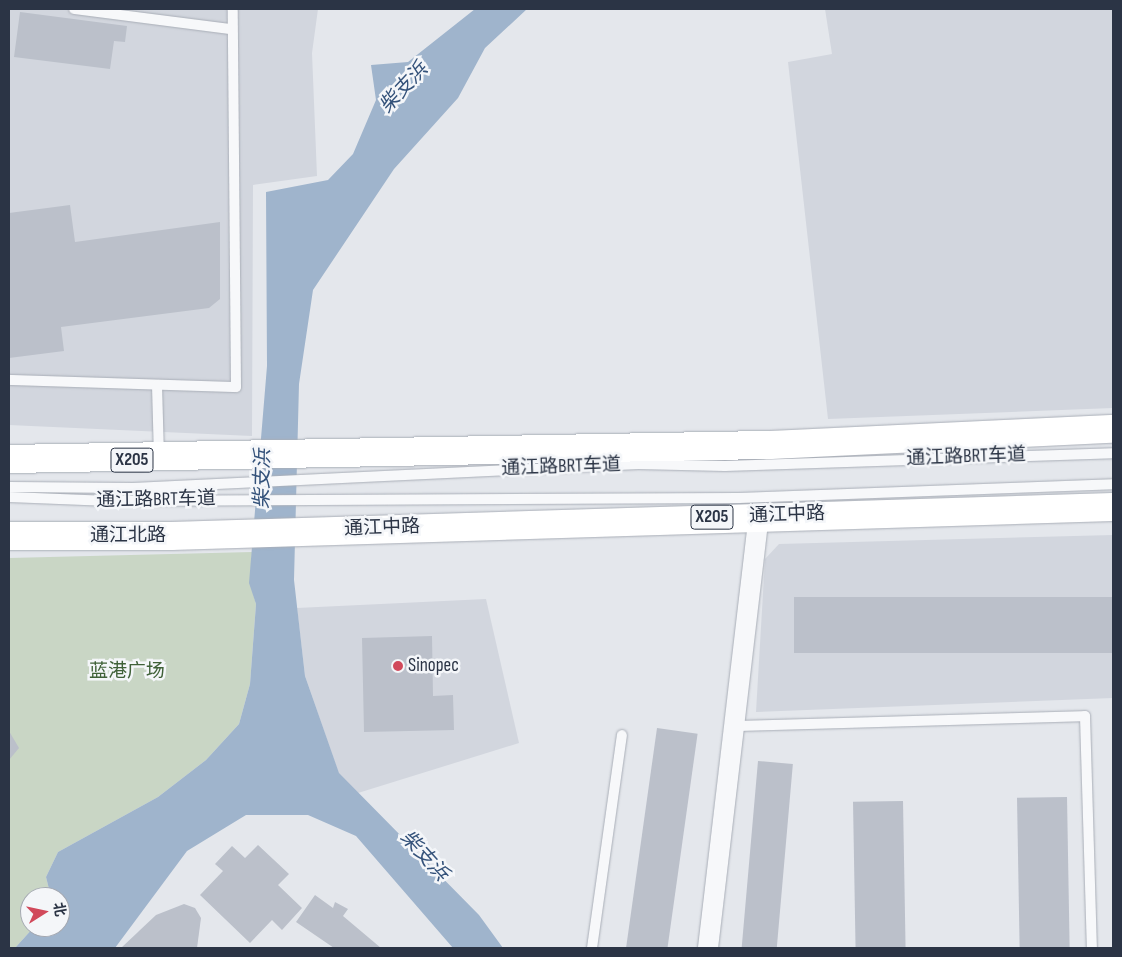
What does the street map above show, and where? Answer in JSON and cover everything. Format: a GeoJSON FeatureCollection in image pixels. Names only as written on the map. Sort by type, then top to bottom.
{"type":"FeatureCollection","features":[{"type":"Feature","properties":{"kind":"main road","name":"X205"},"geometry":{"type":"LineString","coordinates":[[9,459],[160,459],[253,468],[1113,429]]}},
{"type":"Feature","properties":{"kind":"main road","name":"通江中路"},"geometry":{"type":"LineString","coordinates":[[247,532],[1113,507]]}},
{"type":"Feature","properties":{"kind":"main road","name":"通江北路"},"geometry":{"type":"LineString","coordinates":[[9,536],[247,532]]}},
{"type":"Feature","properties":{"kind":"street"},"geometry":{"type":"LineString","coordinates":[[708,948],[759,516]]}},
{"type":"Feature","properties":{"kind":"lane"},"geometry":{"type":"LineString","coordinates":[[74,9],[231,29]]}},
{"type":"Feature","properties":{"kind":"lane"},"geometry":{"type":"LineString","coordinates":[[9,380],[236,387],[231,29],[233,9]]}},
{"type":"Feature","properties":{"kind":"lane"},"geometry":{"type":"LineString","coordinates":[[157,385],[160,459]]}},
{"type":"Feature","properties":{"kind":"lane","name":"通江路BRT车道"},"geometry":{"type":"LineString","coordinates":[[319,466],[1113,453]]}},
{"type":"Feature","properties":{"kind":"lane","name":"通江路BRT车道"},"geometry":{"type":"LineString","coordinates":[[9,487],[133,488],[253,468]]}},
{"type":"Feature","properties":{"kind":"lane","name":"通江路BRT车道"},"geometry":{"type":"LineString","coordinates":[[9,497],[110,501],[308,497],[739,498],[1113,484]]}},
{"type":"Feature","properties":{"kind":"lane"},"geometry":{"type":"LineString","coordinates":[[734,726],[1085,716],[1092,948]]}},
{"type":"Feature","properties":{"kind":"lane"},"geometry":{"type":"LineString","coordinates":[[592,948],[622,735]]}},
{"type":"Feature","properties":{"kind":"shaded area"},"geometry":{"type":"Polygon","coordinates":[[[9,9],[318,9],[312,53],[317,176],[253,185],[252,436],[9,425],[9,9]]]}},
{"type":"Feature","properties":{"kind":"shaded area"},"geometry":{"type":"Polygon","coordinates":[[[825,9],[1113,9],[1113,408],[828,419],[788,62],[832,54],[825,9]]]}},
{"type":"Feature","properties":{"kind":"shaded area"},"geometry":{"type":"Polygon","coordinates":[[[1113,535],[1113,698],[756,712],[765,559],[779,544],[1113,535]]]}},
{"type":"Feature","properties":{"kind":"shaded area"},"geometry":{"type":"Polygon","coordinates":[[[486,599],[519,743],[358,793],[339,774],[305,676],[297,608],[486,599]]]}},
{"type":"Feature","properties":{"kind":"green space","name":"蓝港广场"},"geometry":{"type":"Polygon","coordinates":[[[252,552],[250,583],[256,604],[250,684],[239,724],[206,760],[158,797],[58,852],[46,877],[48,887],[20,887],[20,937],[25,937],[15,948],[9,948],[9,558],[252,552]]]}},
{"type":"Feature","properties":{"kind":"water","name":"柴支浜"},"geometry":{"type":"Polygon","coordinates":[[[475,9],[527,9],[485,48],[458,98],[394,169],[313,290],[299,384],[294,580],[305,676],[339,773],[479,915],[503,948],[453,948],[356,836],[308,815],[246,815],[187,851],[115,948],[15,948],[25,937],[70,937],[70,887],[48,887],[46,877],[58,852],[158,797],[206,760],[239,724],[250,684],[256,604],[249,583],[267,366],[266,192],[328,180],[353,154],[376,100],[371,65],[408,62],[475,9]]]}},
{"type":"Feature","properties":{"kind":"building"},"geometry":{"type":"Polygon","coordinates":[[[20,12],[127,26],[125,42],[114,41],[110,69],[14,57],[20,12]]]}},
{"type":"Feature","properties":{"kind":"building"},"geometry":{"type":"Polygon","coordinates":[[[70,205],[75,242],[220,222],[220,299],[209,308],[61,327],[64,351],[9,358],[9,213],[70,205]]]}},
{"type":"Feature","properties":{"kind":"building"},"geometry":{"type":"Polygon","coordinates":[[[794,597],[1113,597],[1113,653],[794,653],[794,597]]]}},
{"type":"Feature","properties":{"kind":"building","name":"Sinopec"},"geometry":{"type":"Polygon","coordinates":[[[432,636],[433,696],[453,695],[454,730],[364,732],[362,638],[432,636]]]}},
{"type":"Feature","properties":{"kind":"building"},"geometry":{"type":"Polygon","coordinates":[[[657,728],[698,734],[667,948],[626,948],[657,728]]]}},
{"type":"Feature","properties":{"kind":"building"},"geometry":{"type":"Polygon","coordinates":[[[9,731],[19,748],[9,760],[9,731]]]}},
{"type":"Feature","properties":{"kind":"building"},"geometry":{"type":"Polygon","coordinates":[[[758,761],[793,764],[777,948],[742,948],[758,761]]]}},
{"type":"Feature","properties":{"kind":"building"},"geometry":{"type":"Polygon","coordinates":[[[1067,797],[1070,948],[1020,948],[1017,798],[1067,797]]]}},
{"type":"Feature","properties":{"kind":"building"},"geometry":{"type":"Polygon","coordinates":[[[903,801],[906,948],[856,948],[853,802],[903,801]]]}},
{"type":"Feature","properties":{"kind":"building"},"geometry":{"type":"Polygon","coordinates":[[[258,845],[289,874],[278,885],[302,908],[282,930],[272,920],[250,943],[200,895],[223,871],[215,864],[232,846],[245,858],[258,845]]]}},
{"type":"Feature","properties":{"kind":"building"},"geometry":{"type":"Polygon","coordinates":[[[315,895],[333,908],[335,902],[348,909],[343,916],[381,948],[334,948],[296,922],[315,895]]]}},
{"type":"Feature","properties":{"kind":"building"},"geometry":{"type":"Polygon","coordinates":[[[184,904],[195,908],[201,918],[197,948],[121,948],[156,915],[184,904]]]}},
{"type":"Feature","properties":{"kind":"place","name":"Sinopec"},"geometry":{"type":"Point","coordinates":[398,666]}}]}
